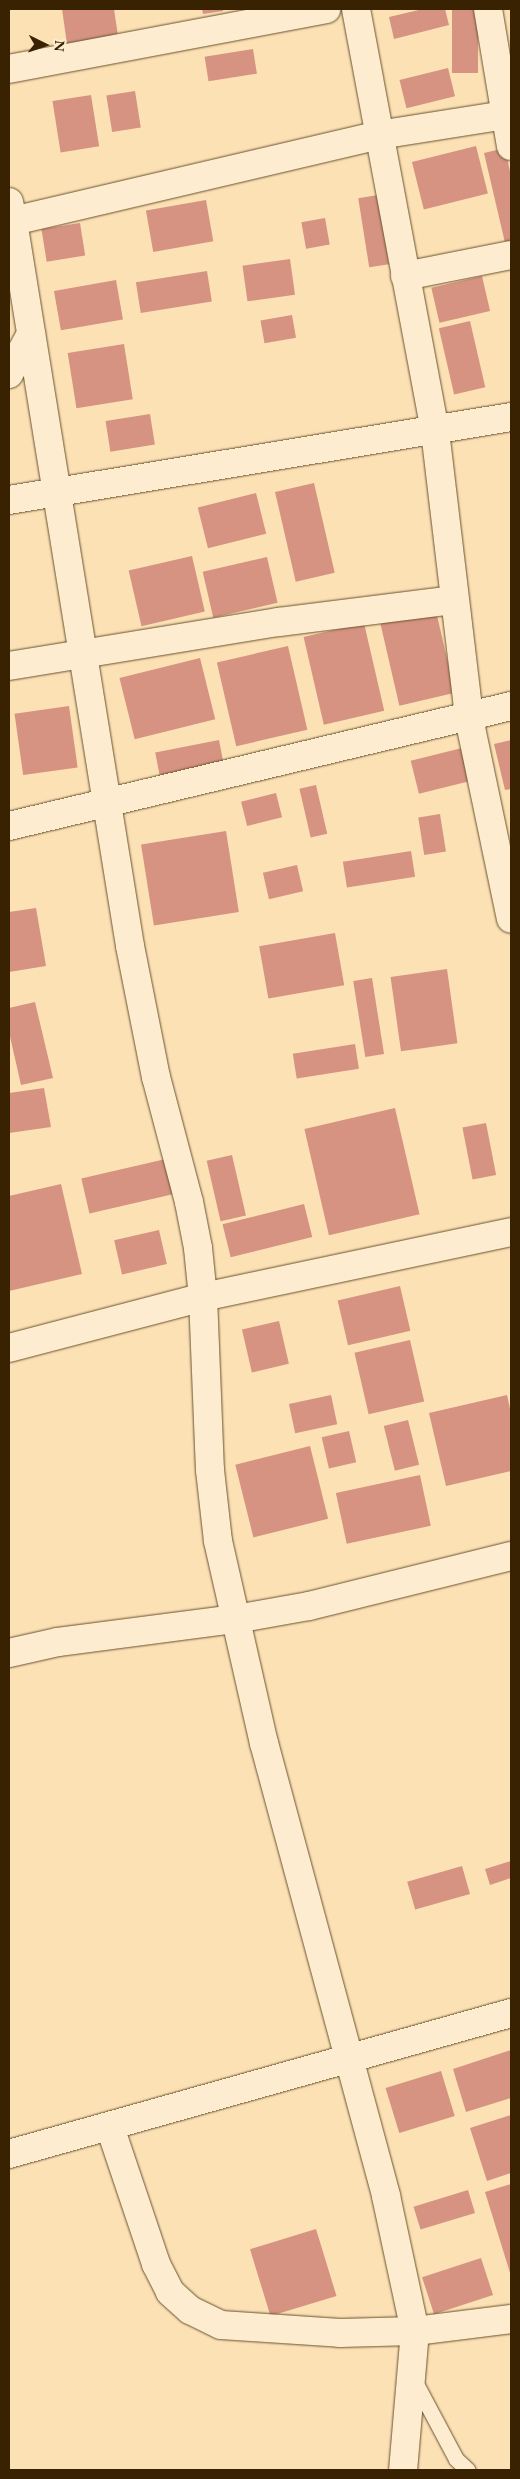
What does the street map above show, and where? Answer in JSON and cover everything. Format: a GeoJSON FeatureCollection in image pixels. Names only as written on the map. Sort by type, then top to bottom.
{"type":"FeatureCollection","features":[{"type":"Feature","properties":{"kind":"street"},"geometry":{"type":"LineString","coordinates":[[9,69],[326,9]]}},
{"type":"Feature","properties":{"kind":"street"},"geometry":{"type":"LineString","coordinates":[[356,9],[435,431],[453,600],[469,718],[511,919]]}},
{"type":"Feature","properties":{"kind":"street"},"geometry":{"type":"LineString","coordinates":[[488,9],[508,114],[511,146]]}},
{"type":"Feature","properties":{"kind":"street"},"geometry":{"type":"LineString","coordinates":[[403,2470],[415,2331],[404,2270],[352,2060],[293,1853],[218,1541],[210,1470],[203,1297],[189,1202],[156,1077],[130,946],[85,654],[10,215],[379,135],[508,114]]}},
{"type":"Feature","properties":{"kind":"street"},"geometry":{"type":"LineString","coordinates":[[405,276],[511,255]]}},
{"type":"Feature","properties":{"kind":"street"},"geometry":{"type":"LineString","coordinates":[[9,374],[31,334]]}},
{"type":"Feature","properties":{"kind":"street"},"geometry":{"type":"LineString","coordinates":[[9,500],[511,417]]}},
{"type":"Feature","properties":{"kind":"street"},"geometry":{"type":"LineString","coordinates":[[9,666],[279,622],[453,600]]}},
{"type":"Feature","properties":{"kind":"street"},"geometry":{"type":"LineString","coordinates":[[9,826],[469,718],[511,706]]}},
{"type":"Feature","properties":{"kind":"street"},"geometry":{"type":"LineString","coordinates":[[9,1348],[203,1297],[511,1232]]}},
{"type":"Feature","properties":{"kind":"street"},"geometry":{"type":"LineString","coordinates":[[9,1653],[58,1642],[236,1620],[309,1606],[511,1556]]}},
{"type":"Feature","properties":{"kind":"street"},"geometry":{"type":"LineString","coordinates":[[9,2154],[352,2060],[457,2026],[511,2013]]}},
{"type":"Feature","properties":{"kind":"street"},"geometry":{"type":"LineString","coordinates":[[110,2127],[156,2264],[170,2292],[190,2310],[222,2325],[340,2333],[415,2331],[511,2319]]}},
{"type":"Feature","properties":{"kind":"lane"},"geometry":{"type":"LineString","coordinates":[[412,2376],[456,2459],[468,2470]]}},
{"type":"Feature","properties":{"kind":"building"},"geometry":{"type":"Polygon","coordinates":[[[62,9],[114,9],[118,36],[67,44],[62,9]]]}},
{"type":"Feature","properties":{"kind":"building"},"geometry":{"type":"Polygon","coordinates":[[[202,9],[223,9],[223,11],[203,14],[202,9]]]}},
{"type":"Feature","properties":{"kind":"building"},"geometry":{"type":"Polygon","coordinates":[[[423,9],[445,9],[449,25],[394,39],[389,17],[423,9]]]}},
{"type":"Feature","properties":{"kind":"building"},"geometry":{"type":"Polygon","coordinates":[[[452,9],[478,9],[478,73],[452,73],[452,9]]]}},
{"type":"Feature","properties":{"kind":"building"},"geometry":{"type":"Polygon","coordinates":[[[253,49],[257,74],[209,81],[205,57],[253,49]]]}},
{"type":"Feature","properties":{"kind":"building"},"geometry":{"type":"Polygon","coordinates":[[[448,68],[455,96],[407,108],[399,80],[448,68]]]}},
{"type":"Feature","properties":{"kind":"building"},"geometry":{"type":"Polygon","coordinates":[[[135,91],[141,128],[112,132],[106,96],[135,91]]]}},
{"type":"Feature","properties":{"kind":"building"},"geometry":{"type":"Polygon","coordinates":[[[91,95],[99,146],[61,152],[52,101],[91,95]]]}},
{"type":"Feature","properties":{"kind":"building"},"geometry":{"type":"Polygon","coordinates":[[[476,146],[488,194],[424,210],[412,162],[476,146]]]}},
{"type":"Feature","properties":{"kind":"building"},"geometry":{"type":"Polygon","coordinates":[[[505,148],[511,176],[511,245],[506,247],[484,153],[505,148]]]}},
{"type":"Feature","properties":{"kind":"building"},"geometry":{"type":"Polygon","coordinates":[[[378,195],[389,264],[369,267],[358,198],[378,195]]]}},
{"type":"Feature","properties":{"kind":"building"},"geometry":{"type":"Polygon","coordinates":[[[206,200],[213,241],[153,252],[146,211],[206,200]]]}},
{"type":"Feature","properties":{"kind":"building"},"geometry":{"type":"Polygon","coordinates":[[[325,218],[330,245],[306,249],[301,222],[325,218]]]}},
{"type":"Feature","properties":{"kind":"building"},"geometry":{"type":"Polygon","coordinates":[[[80,223],[85,256],[47,262],[41,229],[80,223]]]}},
{"type":"Feature","properties":{"kind":"building"},"geometry":{"type":"Polygon","coordinates":[[[290,259],[295,295],[247,301],[242,266],[290,259]]]}},
{"type":"Feature","properties":{"kind":"building"},"geometry":{"type":"Polygon","coordinates":[[[207,271],[212,302],[141,313],[136,282],[207,271]]]}},
{"type":"Feature","properties":{"kind":"building"},"geometry":{"type":"Polygon","coordinates":[[[482,276],[490,311],[439,323],[431,288],[482,276]]]}},
{"type":"Feature","properties":{"kind":"building"},"geometry":{"type":"Polygon","coordinates":[[[116,280],[123,319],[61,330],[54,291],[116,280]]]}},
{"type":"Feature","properties":{"kind":"building"},"geometry":{"type":"Polygon","coordinates":[[[292,315],[296,338],[264,343],[260,321],[292,315]]]}},
{"type":"Feature","properties":{"kind":"building"},"geometry":{"type":"Polygon","coordinates":[[[470,321],[485,387],[454,394],[439,328],[470,321]]]}},
{"type":"Feature","properties":{"kind":"building"},"geometry":{"type":"Polygon","coordinates":[[[124,344],[133,399],[76,408],[68,353],[124,344]]]}},
{"type":"Feature","properties":{"kind":"building"},"geometry":{"type":"Polygon","coordinates":[[[150,414],[155,445],[110,452],[106,421],[150,414]]]}},
{"type":"Feature","properties":{"kind":"building"},"geometry":{"type":"Polygon","coordinates":[[[314,483],[335,573],[296,582],[275,492],[314,483]]]}},
{"type":"Feature","properties":{"kind":"building"},"geometry":{"type":"Polygon","coordinates":[[[256,493],[266,534],[208,548],[198,508],[256,493]]]}},
{"type":"Feature","properties":{"kind":"building"},"geometry":{"type":"Polygon","coordinates":[[[192,556],[205,612],[141,626],[129,571],[192,556]]]}},
{"type":"Feature","properties":{"kind":"building"},"geometry":{"type":"Polygon","coordinates":[[[267,557],[278,603],[213,618],[203,572],[267,557]]]}},
{"type":"Feature","properties":{"kind":"building"},"geometry":{"type":"Polygon","coordinates":[[[436,611],[455,693],[399,706],[380,624],[436,611]]]}},
{"type":"Feature","properties":{"kind":"building"},"geometry":{"type":"Polygon","coordinates":[[[364,623],[384,711],[324,725],[304,637],[364,623]]]}},
{"type":"Feature","properties":{"kind":"building"},"geometry":{"type":"Polygon","coordinates":[[[288,646],[307,730],[236,746],[217,662],[288,646]]]}},
{"type":"Feature","properties":{"kind":"building"},"geometry":{"type":"Polygon","coordinates":[[[200,658],[215,719],[135,739],[119,678],[200,658]]]}},
{"type":"Feature","properties":{"kind":"building"},"geometry":{"type":"Polygon","coordinates":[[[69,706],[78,767],[23,775],[15,714],[69,706]]]}},
{"type":"Feature","properties":{"kind":"building"},"geometry":{"type":"Polygon","coordinates":[[[219,740],[224,765],[160,777],[155,752],[219,740]]]}},
{"type":"Feature","properties":{"kind":"building"},"geometry":{"type":"Polygon","coordinates":[[[511,740],[511,789],[505,790],[494,744],[511,740]]]}},
{"type":"Feature","properties":{"kind":"building"},"geometry":{"type":"Polygon","coordinates":[[[466,747],[474,780],[419,794],[411,761],[466,747]]]}},
{"type":"Feature","properties":{"kind":"building"},"geometry":{"type":"Polygon","coordinates":[[[316,785],[327,834],[311,838],[299,789],[316,785]]]}},
{"type":"Feature","properties":{"kind":"building"},"geometry":{"type":"Polygon","coordinates":[[[276,793],[282,817],[247,826],[241,802],[276,793]]]}},
{"type":"Feature","properties":{"kind":"building"},"geometry":{"type":"Polygon","coordinates":[[[440,814],[446,852],[424,855],[418,817],[440,814]]]}},
{"type":"Feature","properties":{"kind":"building"},"geometry":{"type":"Polygon","coordinates":[[[226,831],[239,912],[154,925],[141,844],[226,831]]]}},
{"type":"Feature","properties":{"kind":"building"},"geometry":{"type":"Polygon","coordinates":[[[411,851],[415,877],[347,887],[343,862],[411,851]]]}},
{"type":"Feature","properties":{"kind":"building"},"geometry":{"type":"Polygon","coordinates":[[[297,865],[303,891],[269,899],[263,873],[297,865]]]}},
{"type":"Feature","properties":{"kind":"building"},"geometry":{"type":"Polygon","coordinates":[[[36,908],[46,966],[9,972],[9,912],[36,908]]]}},
{"type":"Feature","properties":{"kind":"building"},"geometry":{"type":"Polygon","coordinates":[[[335,933],[344,985],[268,999],[259,946],[335,933]]]}},
{"type":"Feature","properties":{"kind":"building"},"geometry":{"type":"Polygon","coordinates":[[[447,969],[457,1043],[401,1051],[391,977],[447,969]]]}},
{"type":"Feature","properties":{"kind":"building"},"geometry":{"type":"Polygon","coordinates":[[[372,978],[384,1054],[365,1057],[353,981],[372,978]]]}},
{"type":"Feature","properties":{"kind":"building"},"geometry":{"type":"Polygon","coordinates":[[[35,1002],[53,1078],[21,1085],[9,1032],[9,1008],[35,1002]]]}},
{"type":"Feature","properties":{"kind":"building"},"geometry":{"type":"Polygon","coordinates":[[[355,1044],[359,1069],[297,1079],[293,1054],[355,1044]]]}},
{"type":"Feature","properties":{"kind":"building"},"geometry":{"type":"Polygon","coordinates":[[[44,1088],[51,1127],[9,1133],[9,1093],[44,1088]]]}},
{"type":"Feature","properties":{"kind":"building"},"geometry":{"type":"Polygon","coordinates":[[[395,1108],[420,1214],[329,1235],[304,1129],[395,1108]]]}},
{"type":"Feature","properties":{"kind":"building"},"geometry":{"type":"Polygon","coordinates":[[[486,1123],[496,1175],[473,1180],[462,1128],[486,1123]]]}},
{"type":"Feature","properties":{"kind":"building"},"geometry":{"type":"Polygon","coordinates":[[[232,1155],[246,1215],[221,1221],[207,1161],[232,1155]]]}},
{"type":"Feature","properties":{"kind":"building"},"geometry":{"type":"Polygon","coordinates":[[[170,1158],[178,1193],[89,1214],[81,1178],[170,1158]]]}},
{"type":"Feature","properties":{"kind":"building"},"geometry":{"type":"Polygon","coordinates":[[[61,1184],[82,1274],[9,1291],[9,1196],[61,1184]]]}},
{"type":"Feature","properties":{"kind":"building"},"geometry":{"type":"Polygon","coordinates":[[[304,1204],[312,1237],[231,1257],[222,1224],[304,1204]]]}},
{"type":"Feature","properties":{"kind":"building"},"geometry":{"type":"Polygon","coordinates":[[[159,1230],[167,1264],[122,1274],[114,1240],[159,1230]]]}},
{"type":"Feature","properties":{"kind":"building"},"geometry":{"type":"Polygon","coordinates":[[[400,1286],[410,1331],[348,1345],[338,1300],[400,1286]]]}},
{"type":"Feature","properties":{"kind":"building"},"geometry":{"type":"Polygon","coordinates":[[[279,1321],[289,1364],[252,1372],[242,1330],[279,1321]]]}},
{"type":"Feature","properties":{"kind":"building"},"geometry":{"type":"Polygon","coordinates":[[[410,1340],[424,1401],[369,1414],[354,1353],[410,1340]]]}},
{"type":"Feature","properties":{"kind":"building"},"geometry":{"type":"Polygon","coordinates":[[[331,1395],[337,1424],[295,1433],[289,1404],[331,1395]]]}},
{"type":"Feature","properties":{"kind":"building"},"geometry":{"type":"Polygon","coordinates":[[[507,1395],[511,1413],[511,1471],[446,1486],[429,1413],[507,1395]]]}},
{"type":"Feature","properties":{"kind":"building"},"geometry":{"type":"Polygon","coordinates":[[[408,1420],[419,1465],[395,1471],[384,1426],[408,1420]]]}},
{"type":"Feature","properties":{"kind":"building"},"geometry":{"type":"Polygon","coordinates":[[[349,1431],[356,1462],[329,1468],[322,1437],[349,1431]]]}},
{"type":"Feature","properties":{"kind":"building"},"geometry":{"type":"Polygon","coordinates":[[[310,1446],[328,1519],[253,1537],[235,1465],[310,1446]]]}},
{"type":"Feature","properties":{"kind":"building"},"geometry":{"type":"Polygon","coordinates":[[[420,1475],[431,1526],[347,1544],[336,1493],[420,1475]]]}},
{"type":"Feature","properties":{"kind":"building"},"geometry":{"type":"Polygon","coordinates":[[[511,1861],[511,1878],[490,1885],[485,1869],[511,1861]]]}},
{"type":"Feature","properties":{"kind":"building"},"geometry":{"type":"Polygon","coordinates":[[[462,1866],[470,1894],[415,1910],[407,1882],[462,1866]]]}},
{"type":"Feature","properties":{"kind":"building"},"geometry":{"type":"Polygon","coordinates":[[[511,2050],[511,2098],[466,2112],[453,2069],[511,2050]]]}},
{"type":"Feature","properties":{"kind":"building"},"geometry":{"type":"Polygon","coordinates":[[[441,2071],[455,2116],[399,2133],[386,2088],[441,2071]]]}},
{"type":"Feature","properties":{"kind":"building"},"geometry":{"type":"Polygon","coordinates":[[[511,2115],[511,2173],[487,2181],[470,2128],[511,2115]]]}},
{"type":"Feature","properties":{"kind":"building"},"geometry":{"type":"Polygon","coordinates":[[[511,2184],[511,2276],[485,2192],[511,2184]]]}},
{"type":"Feature","properties":{"kind":"building"},"geometry":{"type":"Polygon","coordinates":[[[468,2190],[475,2213],[421,2230],[413,2207],[468,2190]]]}},
{"type":"Feature","properties":{"kind":"building"},"geometry":{"type":"Polygon","coordinates":[[[316,2229],[336,2296],[270,2316],[250,2249],[316,2229]]]}},
{"type":"Feature","properties":{"kind":"building"},"geometry":{"type":"Polygon","coordinates":[[[481,2258],[493,2295],[434,2314],[422,2277],[481,2258]]]}}]}
